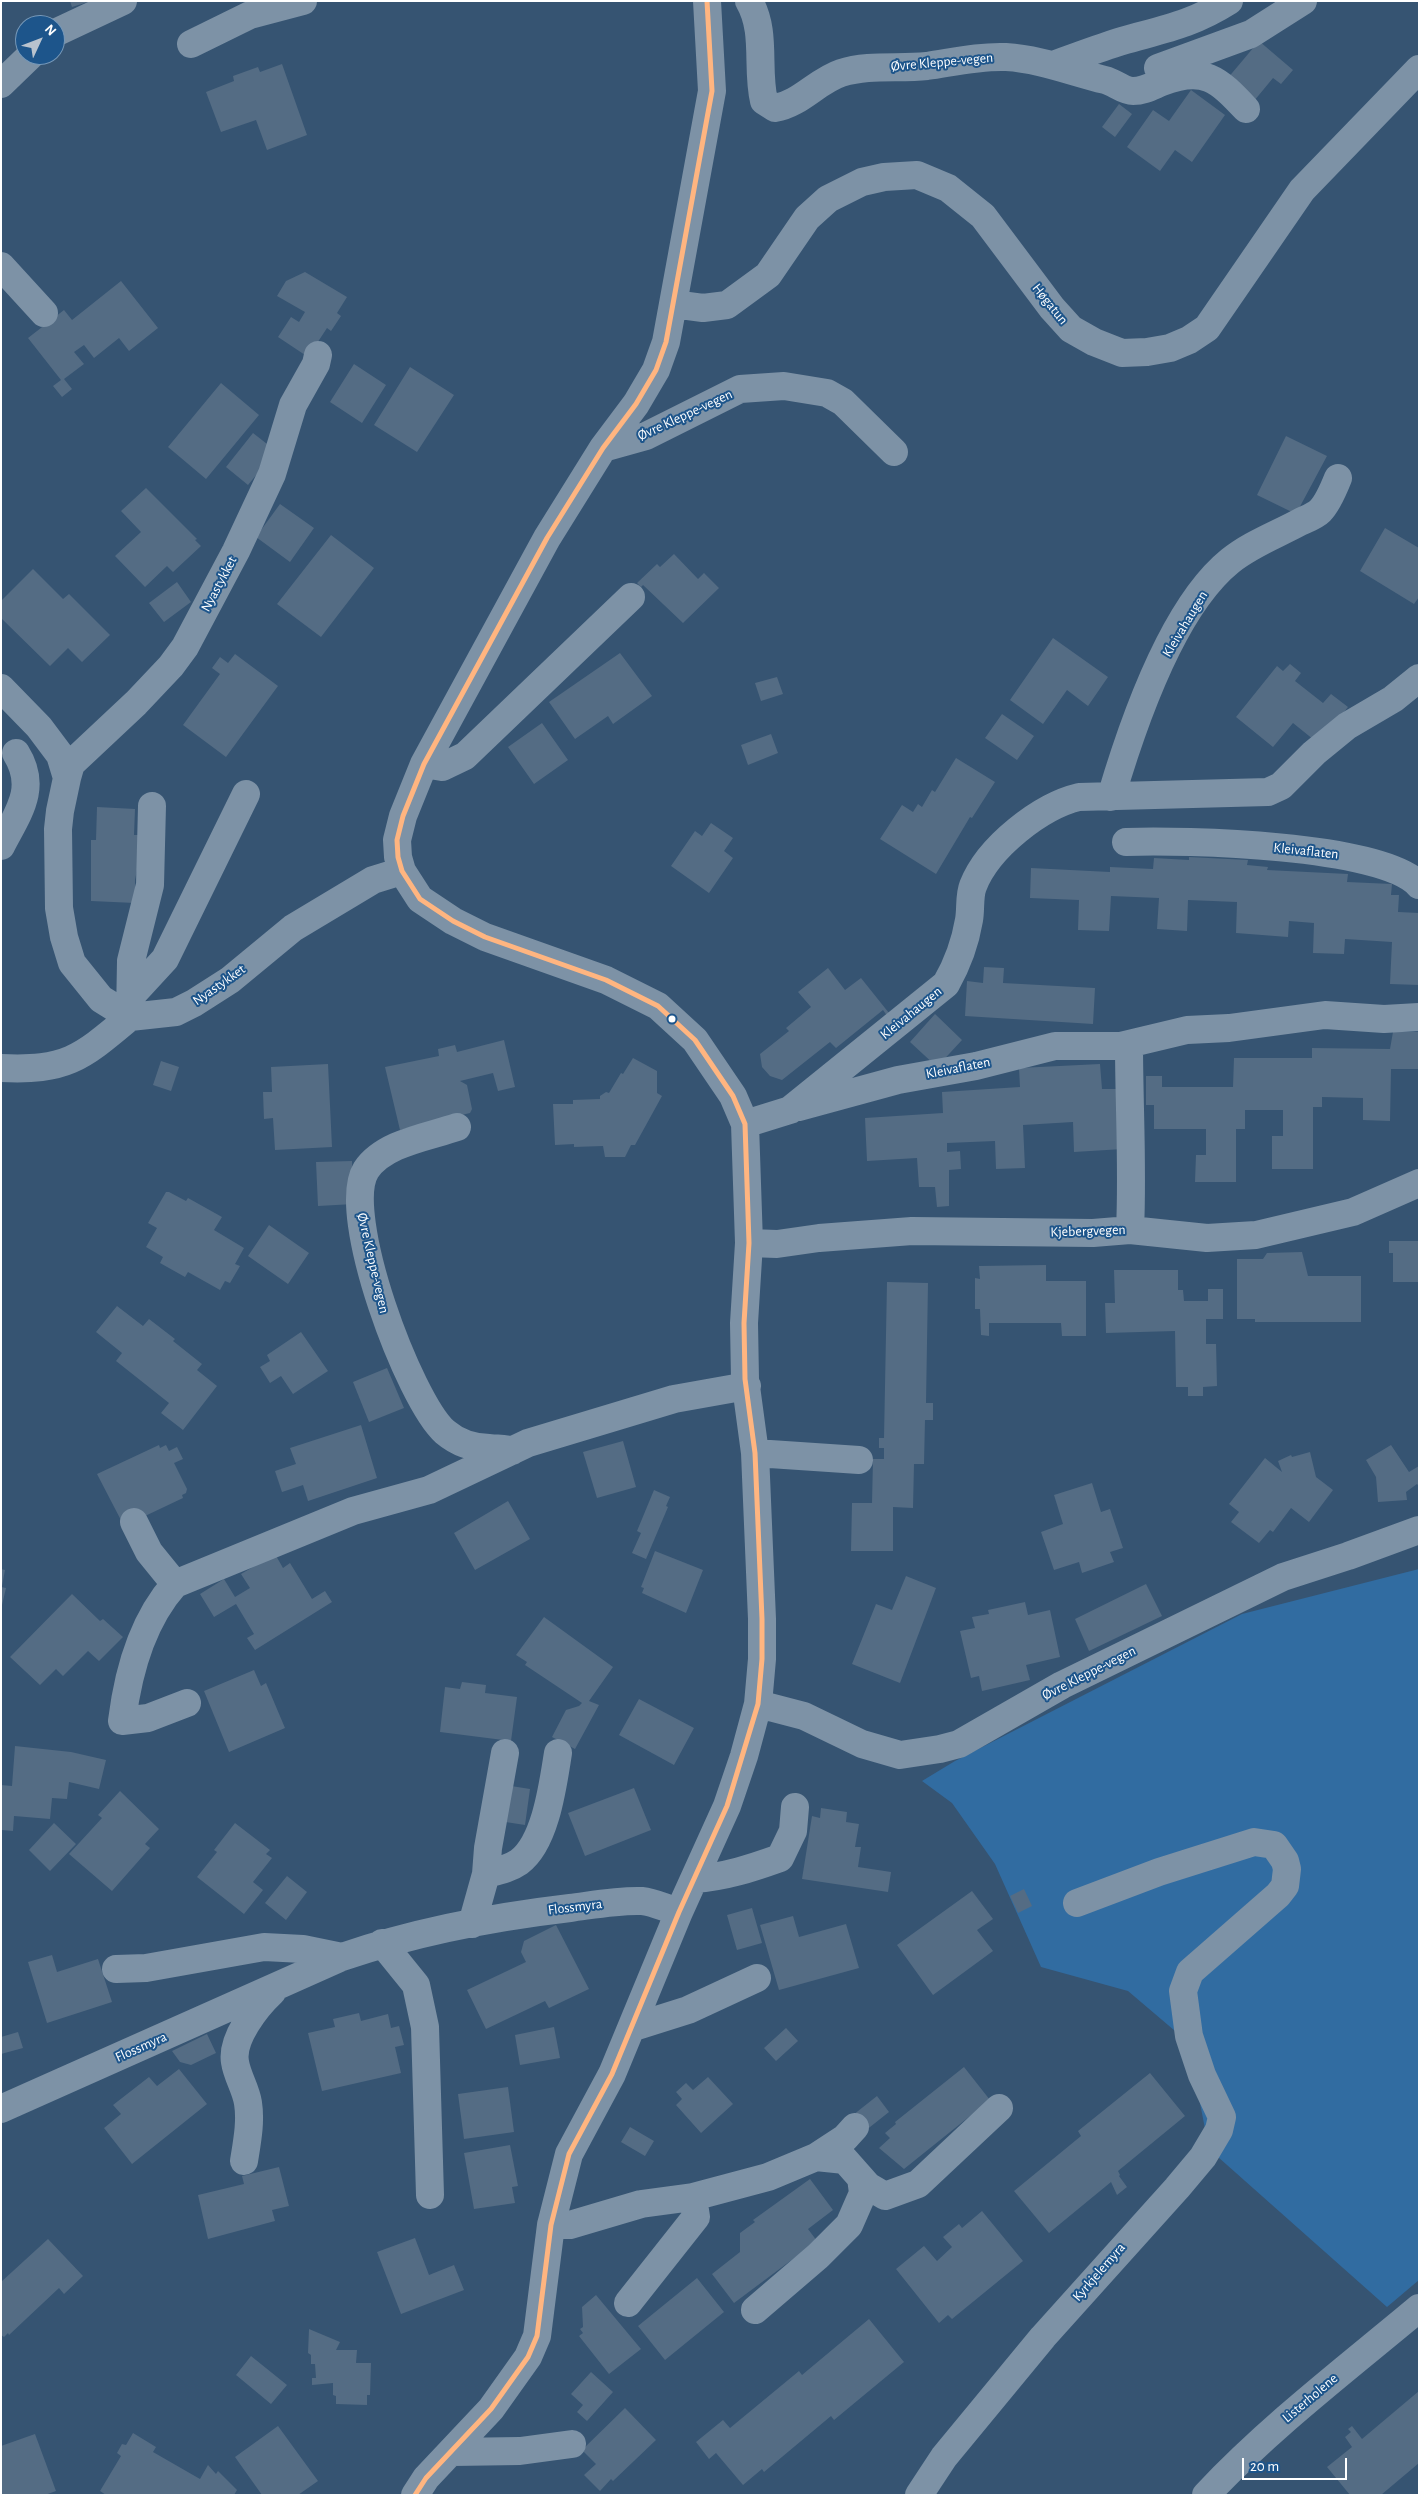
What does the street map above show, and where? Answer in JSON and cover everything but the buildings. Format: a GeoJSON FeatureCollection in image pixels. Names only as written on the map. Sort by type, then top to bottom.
{"type":"FeatureCollection","features":[{"type":"Feature","properties":{"kind":"street"},"geometry":{"type":"LineString","coordinates":[[65,28],[123,1]]}},
{"type":"Feature","properties":{"kind":"street"},"geometry":{"type":"LineString","coordinates":[[191,44],[250,15],[303,1]]}},
{"type":"Feature","properties":{"kind":"street","name":"Øvre Kleppe-vegen"},"geometry":{"type":"LineString","coordinates":[[415,2495],[426,2478],[491,2409],[528,2357],[537,2336],[542,2309],[551,2225],[569,2154],[612,2074],[679,1912],[727,1806],[744,1756],[758,1704],[762,1659],[762,1619],[755,1453],[745,1379],[744,1323],[749,1243],[745,1124],[733,1096],[694,1040],[658,1006],[606,980],[485,937],[454,921],[420,898],[402,871],[397,840],[403,816],[424,764],[547,538],[603,448],[636,404],[656,370],[666,342],[712,91],[711,43],[707,1]]}},
{"type":"Feature","properties":{"kind":"street","name":"Øvre Kleppe-vegen"},"geometry":{"type":"LineString","coordinates":[[749,1],[758,25],[761,89],[764,101],[775,108],[787,106],[838,74],[859,68],[926,66],[981,57],[1030,60],[1053,65],[1116,84],[1131,91],[1145,90],[1183,76],[1203,75],[1212,78],[1227,89],[1246,109]]}},
{"type":"Feature","properties":{"kind":"street"},"geometry":{"type":"LineString","coordinates":[[1053,65],[1122,41],[1180,26],[1210,14],[1230,1]]}},
{"type":"Feature","properties":{"kind":"street"},"geometry":{"type":"LineString","coordinates":[[1116,84],[1123,77],[1170,65],[1251,34],[1302,1]]}},
{"type":"Feature","properties":{"kind":"street"},"geometry":{"type":"LineString","coordinates":[[1,84],[21,65]]}},
{"type":"Feature","properties":{"kind":"street","name":"Høgatun"},"geometry":{"type":"LineString","coordinates":[[673,304],[703,308],[727,305],[768,276],[808,218],[828,199],[862,182],[884,177],[917,175],[948,188],[983,216],[1052,308],[1072,329],[1122,353],[1170,348],[1207,328],[1302,190],[1419,69]]}},
{"type":"Feature","properties":{"kind":"street"},"geometry":{"type":"LineString","coordinates":[[1,266],[44,313]]}},
{"type":"Feature","properties":{"kind":"street","name":"Nyastykket"},"geometry":{"type":"LineString","coordinates":[[318,355],[316,364],[293,406],[272,474],[236,551],[185,647],[171,666],[136,703],[71,764],[60,811],[58,829],[59,908],[64,937],[72,963],[101,999],[130,1007],[176,1012],[230,980],[293,928],[373,880],[402,871]]}},
{"type":"Feature","properties":{"kind":"street","name":"Øvre Kleppe-vegen"},"geometry":{"type":"LineString","coordinates":[[603,448],[646,436],[740,389],[777,386],[827,393],[843,402],[894,452]]}},
{"type":"Feature","properties":{"kind":"street","name":"Kleivahaugen"},"geometry":{"type":"LineString","coordinates":[[1111,797],[1147,691],[1183,620],[1212,580],[1230,561],[1260,541],[1275,536],[1320,511],[1338,478]]}},
{"type":"Feature","properties":{"kind":"street"},"geometry":{"type":"LineString","coordinates":[[424,764],[442,767],[465,756],[631,597]]}},
{"type":"Feature","properties":{"kind":"street","name":"Kleivahaugen"},"geometry":{"type":"LineString","coordinates":[[745,1124],[790,1110],[946,984],[958,964],[964,946],[973,886],[996,853],[1012,835],[1032,820],[1064,801],[1080,797],[1268,792],[1281,786],[1314,753],[1347,726],[1393,699],[1419,678]]}},
{"type":"Feature","properties":{"kind":"street"},"geometry":{"type":"LineString","coordinates":[[1,688],[43,732],[60,756],[67,778]]}},
{"type":"Feature","properties":{"kind":"street"},"geometry":{"type":"LineString","coordinates":[[1,846],[26,793],[24,767],[8,754],[43,732]]}},
{"type":"Feature","properties":{"kind":"street"},"geometry":{"type":"LineString","coordinates":[[1,1068],[30,1069],[65,1064],[88,1052],[130,1007],[165,959],[246,794]]}},
{"type":"Feature","properties":{"kind":"street"},"geometry":{"type":"LineString","coordinates":[[130,1007],[131,961],[150,885],[152,806]]}},
{"type":"Feature","properties":{"kind":"street","name":"Kleivaflaten"},"geometry":{"type":"LineString","coordinates":[[1126,842],[1176,840],[1348,856],[1390,868],[1409,876],[1419,885]]}},
{"type":"Feature","properties":{"kind":"street","name":"Kleivaflaten"},"geometry":{"type":"LineString","coordinates":[[790,1110],[898,1080],[976,1066],[1055,1046],[1129,1044],[1187,1030],[1229,1028],[1325,1015],[1384,1019],[1419,1017]]}},
{"type":"Feature","properties":{"kind":"street"},"geometry":{"type":"LineString","coordinates":[[1129,1044],[1129,1143],[1132,1179],[1130,1230]]}},
{"type":"Feature","properties":{"kind":"street","name":"Øvre Kleppe-vegen"},"geometry":{"type":"LineString","coordinates":[[457,1127],[392,1149],[372,1163],[365,1172],[360,1206],[361,1224],[382,1310],[419,1397],[432,1417],[445,1432],[461,1442],[478,1448],[512,1451]]}},
{"type":"Feature","properties":{"kind":"street","name":"Kjebergvegen"},"geometry":{"type":"LineString","coordinates":[[749,1243],[778,1244],[819,1238],[912,1231],[1093,1233],[1130,1230],[1207,1238],[1256,1235],[1353,1212],[1419,1182]]}},
{"type":"Feature","properties":{"kind":"street","name":"Øvre Kleppe-vegen"},"geometry":{"type":"LineString","coordinates":[[187,1703],[148,1718],[122,1721],[131,1666],[160,1602],[175,1584],[354,1511],[429,1490],[528,1443],[674,1399],[747,1386]]}},
{"type":"Feature","properties":{"kind":"street"},"geometry":{"type":"LineString","coordinates":[[755,1453],[859,1460]]}},
{"type":"Feature","properties":{"kind":"street"},"geometry":{"type":"LineString","coordinates":[[134,1522],[149,1552],[175,1584]]}},
{"type":"Feature","properties":{"kind":"street","name":"Øvre Kleppe-vegen"},"geometry":{"type":"LineString","coordinates":[[758,1704],[804,1716],[862,1744],[900,1755],[959,1744],[1062,1685],[1283,1577],[1419,1530]]}},
{"type":"Feature","properties":{"kind":"street"},"geometry":{"type":"LineString","coordinates":[[472,1924],[486,1874],[488,1848],[505,1753]]}},
{"type":"Feature","properties":{"kind":"street"},"geometry":{"type":"LineString","coordinates":[[486,1874],[508,1868],[521,1861],[533,1846],[539,1835],[552,1788],[558,1753]]}},
{"type":"Feature","properties":{"kind":"street"},"geometry":{"type":"LineString","coordinates":[[694,1879],[742,1872],[780,1858],[793,1831],[795,1807]]}},
{"type":"Feature","properties":{"kind":"street","name":"Kyrkjelemyra"},"geometry":{"type":"LineString","coordinates":[[919,2495],[950,2449],[1043,2337],[1125,2243],[1177,2188],[1203,2157],[1219,2130],[1222,2117],[1202,2075],[1189,2036],[1183,2005],[1183,1991],[1190,1972],[1260,1911],[1285,1886],[1287,1869],[1281,1853],[1274,1846],[1264,1843],[1242,1844],[1159,1872],[1077,1903]]}},
{"type":"Feature","properties":{"kind":"street","name":"Flossmyra"},"geometry":{"type":"LineString","coordinates":[[1,2109],[342,1957],[382,1943],[542,1911],[616,1902],[644,1902],[679,1912]]}},
{"type":"Feature","properties":{"kind":"street"},"geometry":{"type":"LineString","coordinates":[[382,1943],[416,1985],[425,2027],[430,2196]]}},
{"type":"Feature","properties":{"kind":"street"},"geometry":{"type":"LineString","coordinates":[[116,1969],[146,1968],[264,1947],[303,1949],[342,1957]]}},
{"type":"Feature","properties":{"kind":"street"},"geometry":{"type":"LineString","coordinates":[[631,2028],[688,2010],[757,1978]]}},
{"type":"Feature","properties":{"kind":"street","name":"Flossmyra"},"geometry":{"type":"LineString","coordinates":[[244,2161],[249,2122],[248,2102],[235,2062],[235,2051],[248,2020],[259,2004],[281,1985]]}},
{"type":"Feature","properties":{"kind":"street"},"geometry":{"type":"LineString","coordinates":[[816,2157],[846,2160],[868,2186],[885,2196],[918,2184],[999,2108]]}},
{"type":"Feature","properties":{"kind":"street"},"geometry":{"type":"LineString","coordinates":[[551,2225],[570,2225],[641,2204],[693,2197],[768,2177],[816,2157],[845,2138],[855,2127]]}},
{"type":"Feature","properties":{"kind":"street"},"geometry":{"type":"LineString","coordinates":[[755,2310],[818,2256],[849,2225],[863,2193],[861,2178]]}},
{"type":"Feature","properties":{"kind":"street"},"geometry":{"type":"LineString","coordinates":[[628,2304],[696,2218],[693,2197]]}},
{"type":"Feature","properties":{"kind":"street","name":"Listerholene"},"geometry":{"type":"LineString","coordinates":[[1206,2495],[1242,2456],[1419,2308]]}},
{"type":"Feature","properties":{"kind":"street"},"geometry":{"type":"LineString","coordinates":[[452,2452],[520,2451],[572,2444]]}},
{"type":"Feature","properties":{"kind":"shaded area"},"geometry":{"type":"Polygon","coordinates":[[[1419,1569],[1419,2280],[1387,2307],[1209,2149],[1188,2042],[1128,1991],[1041,1967],[995,1864],[952,1803],[922,1781],[955,1761],[1242,1614],[1419,1569]]]}},
{"type":"Feature","properties":{"kind":"transit line"},"geometry":{"type":"LineString","coordinates":[[415,2495],[426,2478],[491,2409],[528,2357],[537,2336],[551,2225],[569,2154],[612,2074],[679,1912],[727,1806],[758,1704],[762,1659],[762,1619],[755,1453],[745,1379],[744,1323],[749,1243],[745,1124],[733,1096],[695,1040],[658,1006],[606,980],[485,937],[453,921],[420,899],[402,871],[398,857],[397,840],[403,816],[424,764],[547,538],[603,448],[636,404],[656,370],[666,342],[712,91],[707,1]]}}]}
